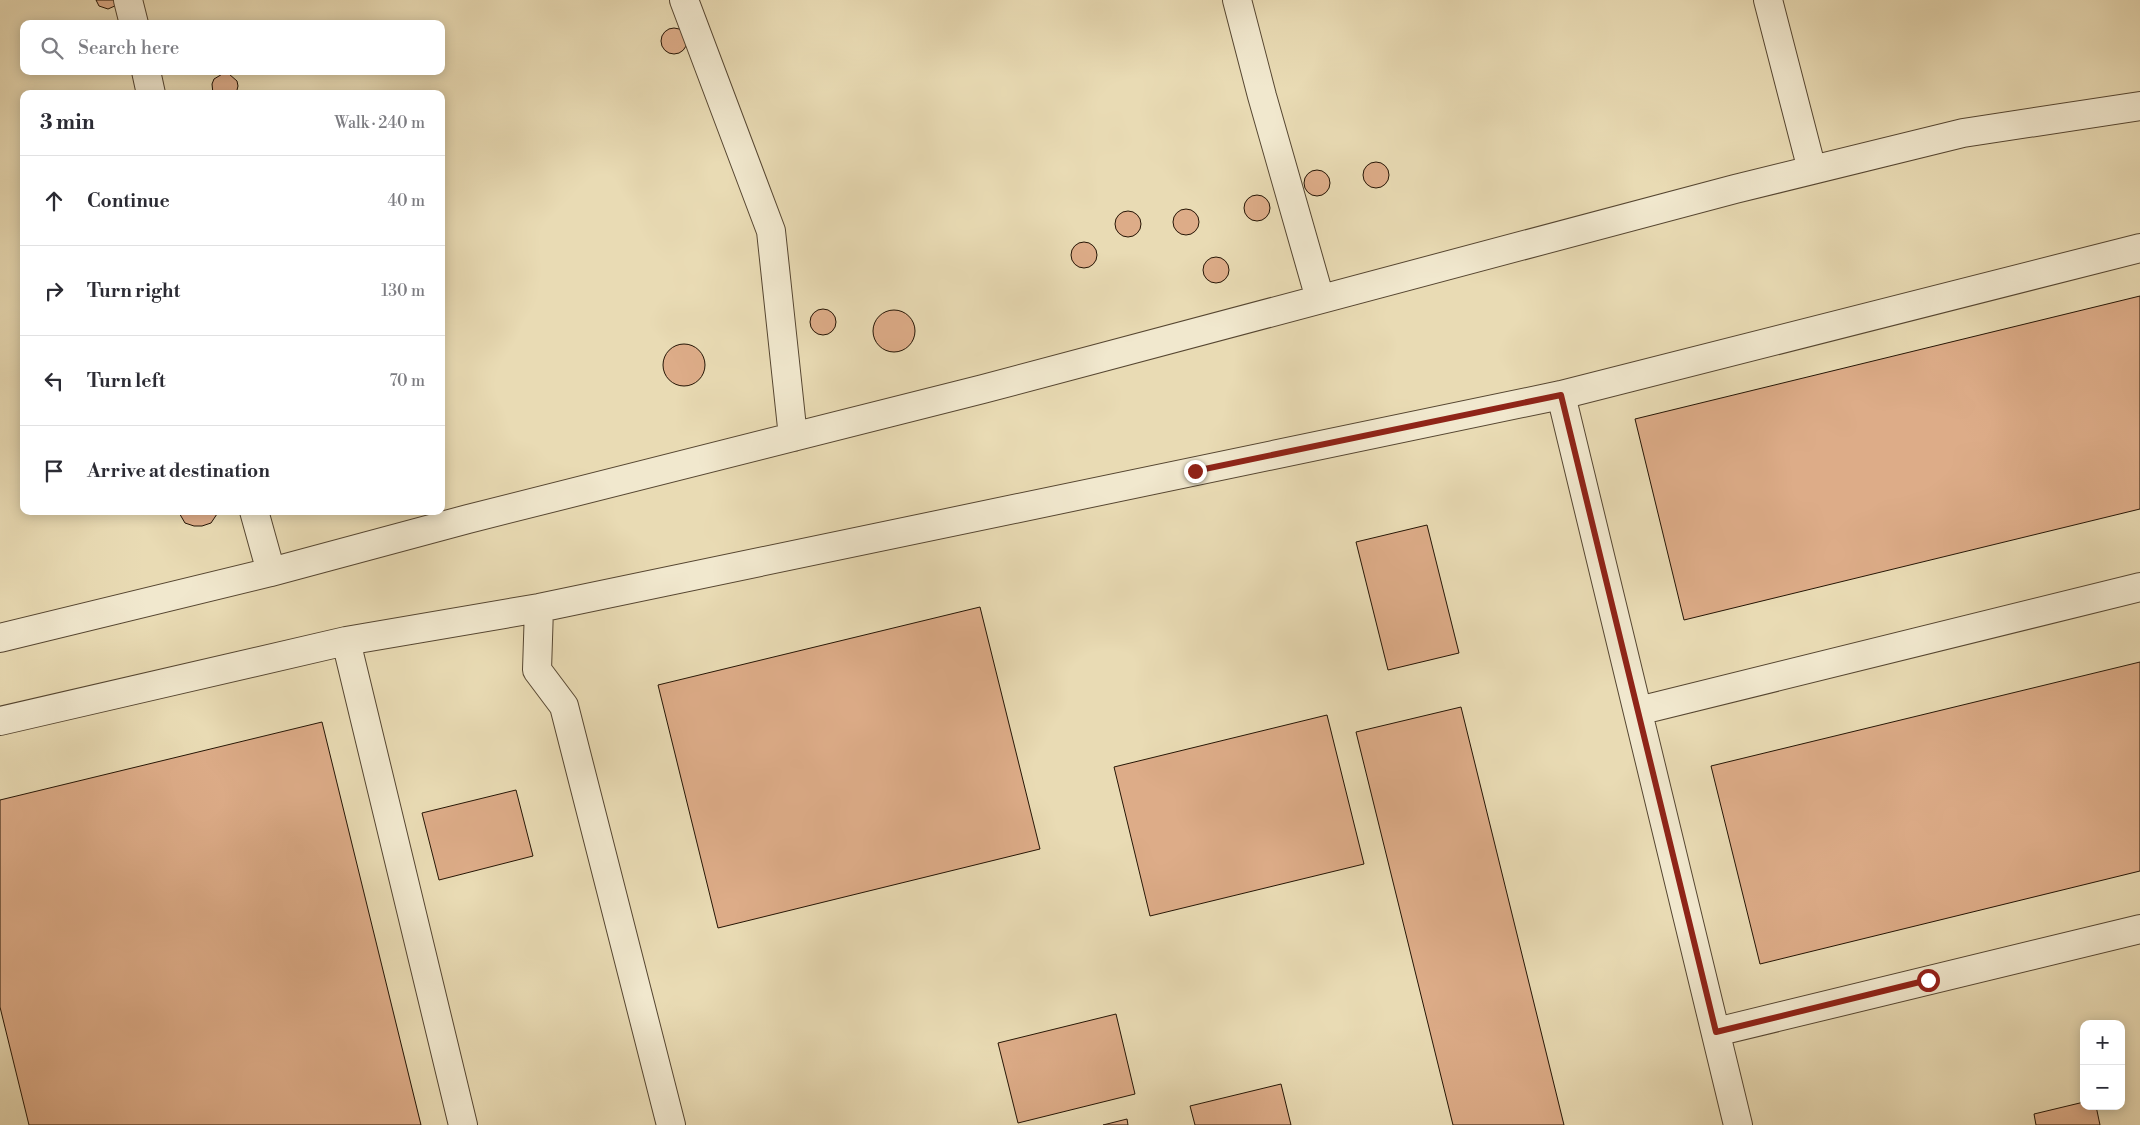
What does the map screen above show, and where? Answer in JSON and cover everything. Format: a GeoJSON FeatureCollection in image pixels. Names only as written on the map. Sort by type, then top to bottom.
{"type":"FeatureCollection","features":[{"type":"Feature","properties":{"kind":"street"},"geometry":{"type":"LineString","coordinates":[[128,0],[133,20]]}},
{"type":"Feature","properties":{"kind":"street"},"geometry":{"type":"LineString","coordinates":[[684,0],[771,231],[793,437]]}},
{"type":"Feature","properties":{"kind":"street"},"geometry":{"type":"LineString","coordinates":[[1237,0],[1320,299]]}},
{"type":"Feature","properties":{"kind":"street"},"geometry":{"type":"LineString","coordinates":[[1768,0],[1812,170]]}},
{"type":"Feature","properties":{"kind":"street"},"geometry":{"type":"LineString","coordinates":[[147,75],[150,90]]}},
{"type":"Feature","properties":{"kind":"street"},"geometry":{"type":"LineString","coordinates":[[0,638],[271,572],[468,519],[992,386],[1812,170],[1963,133],[2140,106]]}},
{"type":"Feature","properties":{"kind":"street"},"geometry":{"type":"LineString","coordinates":[[0,721],[346,641],[539,608],[1561,395],[2140,248]]}},
{"type":"Feature","properties":{"kind":"street"},"geometry":{"type":"LineString","coordinates":[[1561,395],[1738,1125]]}},
{"type":"Feature","properties":{"kind":"street"},"geometry":{"type":"LineString","coordinates":[[255,515],[271,572]]}},
{"type":"Feature","properties":{"kind":"street"},"geometry":{"type":"LineString","coordinates":[[1638,711],[2140,587]]}},
{"type":"Feature","properties":{"kind":"street"},"geometry":{"type":"LineString","coordinates":[[539,608],[537,670],[564,706],[671,1125]]}},
{"type":"Feature","properties":{"kind":"street"},"geometry":{"type":"LineString","coordinates":[[346,641],[463,1125]]}},
{"type":"Feature","properties":{"kind":"street"},"geometry":{"type":"LineString","coordinates":[[1716,1032],[2140,929]]}},
{"type":"Feature","properties":{"kind":"building"},"geometry":{"type":"Polygon","coordinates":[[[96,0],[120,0],[117,5],[108,9],[99,6],[96,0]]]}},
{"type":"Feature","properties":{"kind":"building"},"geometry":{"type":"Polygon","coordinates":[[[674,28],[683,32],[687,41],[683,50],[674,54],[665,50],[661,41],[665,32],[674,28]]]}},
{"type":"Feature","properties":{"kind":"building"},"geometry":{"type":"Polygon","coordinates":[[[221,75],[230,75],[237,81],[237,90],[213,90],[214,79],[221,75]]]}},
{"type":"Feature","properties":{"kind":"building"},"geometry":{"type":"Polygon","coordinates":[[[1376,162],[1385,166],[1389,175],[1385,184],[1376,188],[1367,184],[1363,175],[1367,166],[1376,162]]]}},
{"type":"Feature","properties":{"kind":"building"},"geometry":{"type":"Polygon","coordinates":[[[1317,170],[1326,174],[1330,183],[1326,192],[1317,196],[1308,192],[1304,183],[1308,174],[1317,170]]]}},
{"type":"Feature","properties":{"kind":"building"},"geometry":{"type":"Polygon","coordinates":[[[1257,195],[1266,199],[1270,208],[1266,217],[1257,221],[1248,217],[1244,208],[1248,199],[1257,195]]]}},
{"type":"Feature","properties":{"kind":"building"},"geometry":{"type":"Polygon","coordinates":[[[1186,209],[1195,213],[1199,222],[1195,231],[1186,235],[1177,231],[1173,222],[1177,213],[1186,209]]]}},
{"type":"Feature","properties":{"kind":"building"},"geometry":{"type":"Polygon","coordinates":[[[1128,211],[1137,215],[1141,224],[1137,233],[1128,237],[1119,233],[1115,224],[1119,215],[1128,211]]]}},
{"type":"Feature","properties":{"kind":"building"},"geometry":{"type":"Polygon","coordinates":[[[1084,242],[1093,246],[1097,255],[1093,264],[1084,268],[1075,264],[1071,255],[1075,246],[1084,242]]]}},
{"type":"Feature","properties":{"kind":"building"},"geometry":{"type":"Polygon","coordinates":[[[1216,257],[1225,261],[1229,270],[1225,279],[1216,283],[1207,279],[1203,270],[1207,261],[1216,257]]]}},
{"type":"Feature","properties":{"kind":"building"},"geometry":{"type":"Polygon","coordinates":[[[2140,296],[2140,509],[1684,620],[1635,419],[2140,296]]]}},
{"type":"Feature","properties":{"kind":"building"},"geometry":{"type":"Polygon","coordinates":[[[823,309],[832,313],[836,322],[832,331],[823,335],[814,331],[810,322],[814,313],[823,309]]]}},
{"type":"Feature","properties":{"kind":"building"},"geometry":{"type":"Polygon","coordinates":[[[898,310],[906,313],[912,319],[915,331],[912,343],[906,349],[890,352],[882,349],[876,343],[873,327],[876,319],[882,313],[898,310]]]}},
{"type":"Feature","properties":{"kind":"building"},"geometry":{"type":"Polygon","coordinates":[[[688,344],[696,347],[702,353],[705,365],[702,377],[696,383],[680,386],[672,383],[666,377],[663,361],[666,353],[672,347],[688,344]]]}},
{"type":"Feature","properties":{"kind":"building"},"geometry":{"type":"Polygon","coordinates":[[[180,515],[216,515],[211,523],[202,526],[185,523],[180,515]]]}},
{"type":"Feature","properties":{"kind":"building"},"geometry":{"type":"Polygon","coordinates":[[[1427,525],[1459,653],[1388,670],[1356,542],[1427,525]]]}},
{"type":"Feature","properties":{"kind":"building"},"geometry":{"type":"Polygon","coordinates":[[[980,607],[1040,849],[718,928],[658,685],[980,607]]]}},
{"type":"Feature","properties":{"kind":"building"},"geometry":{"type":"Polygon","coordinates":[[[2140,662],[2140,871],[1760,964],[1711,766],[2140,662]]]}},
{"type":"Feature","properties":{"kind":"building"},"geometry":{"type":"Polygon","coordinates":[[[1461,707],[1564,1125],[1453,1125],[1356,732],[1461,707]]]}},
{"type":"Feature","properties":{"kind":"building"},"geometry":{"type":"Polygon","coordinates":[[[1327,715],[1364,864],[1150,916],[1114,767],[1327,715]]]}},
{"type":"Feature","properties":{"kind":"building"},"geometry":{"type":"Polygon","coordinates":[[[322,722],[421,1125],[29,1125],[0,1007],[0,800],[322,722]]]}},
{"type":"Feature","properties":{"kind":"building"},"geometry":{"type":"Polygon","coordinates":[[[516,790],[533,856],[439,880],[422,813],[516,790]]]}},
{"type":"Feature","properties":{"kind":"building"},"geometry":{"type":"Polygon","coordinates":[[[1116,1014],[1135,1094],[1018,1123],[998,1043],[1116,1014]]]}},
{"type":"Feature","properties":{"kind":"building"},"geometry":{"type":"Polygon","coordinates":[[[1281,1084],[1291,1125],[1195,1125],[1190,1106],[1281,1084]]]}},
{"type":"Feature","properties":{"kind":"building"},"geometry":{"type":"Polygon","coordinates":[[[2080,1103],[2080,1110],[2097,1110],[2100,1125],[2036,1125],[2034,1114],[2080,1103]]]}},
{"type":"Feature","properties":{"kind":"building"},"geometry":{"type":"Polygon","coordinates":[[[1127,1119],[1128,1125],[1103,1125],[1127,1119]]]}},
{"type":"Feature","properties":{"kind":"route"},"geometry":{"type":"LineString","coordinates":[[1195,471],[1561,395],[1716,1032],[1928,980]]}}]}
